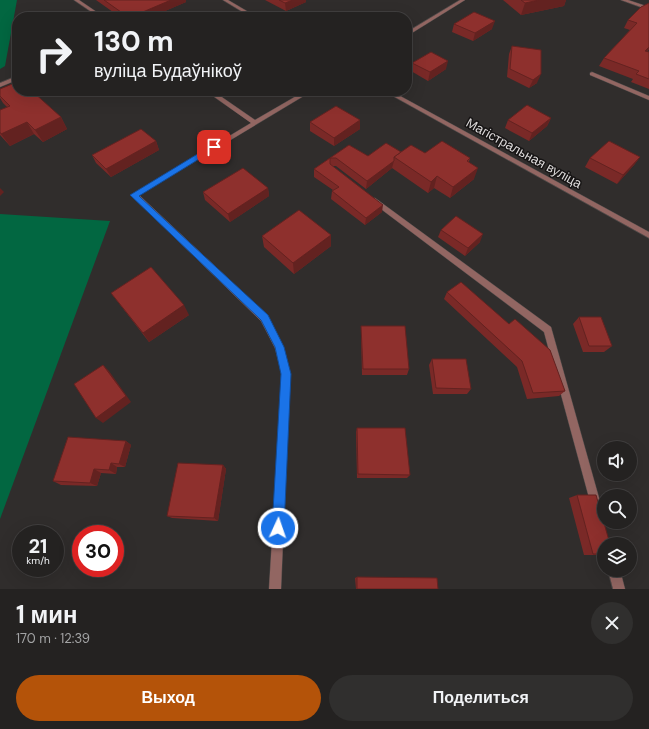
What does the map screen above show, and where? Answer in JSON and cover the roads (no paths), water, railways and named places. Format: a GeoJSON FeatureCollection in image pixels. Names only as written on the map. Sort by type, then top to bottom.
{"type":"FeatureCollection","features":[{"type":"Feature","properties":{"kind":"street"},"geometry":{"type":"LineString","coordinates":[[76,0],[94,12]]}},
{"type":"Feature","properties":{"kind":"street"},"geometry":{"type":"LineString","coordinates":[[225,0],[246,12]]}},
{"type":"Feature","properties":{"kind":"street"},"geometry":{"type":"LineString","coordinates":[[412,31],[463,0]]}},
{"type":"Feature","properties":{"kind":"street"},"geometry":{"type":"LineString","coordinates":[[623,0],[631,1],[649,9]]}},
{"type":"Feature","properties":{"kind":"street"},"geometry":{"type":"LineString","coordinates":[[592,74],[649,98]]}},
{"type":"Feature","properties":{"kind":"street"},"geometry":{"type":"LineString","coordinates":[[0,85],[12,80]]}},
{"type":"Feature","properties":{"kind":"street"},"geometry":{"type":"LineString","coordinates":[[216,96],[255,122]]}},
{"type":"Feature","properties":{"kind":"street"},"geometry":{"type":"LineString","coordinates":[[275,589],[286,374],[279,347],[264,318],[134,195],[301,96]]}},
{"type":"Feature","properties":{"kind":"street","name":"Магістральная вуліца"},"geometry":{"type":"LineString","coordinates":[[396,96],[649,235]]}},
{"type":"Feature","properties":{"kind":"street"},"geometry":{"type":"LineString","coordinates":[[365,194],[548,330],[597,509]]}},
{"type":"Feature","properties":{"kind":"street"},"geometry":{"type":"LineString","coordinates":[[616,577],[619,589]]}}]}
